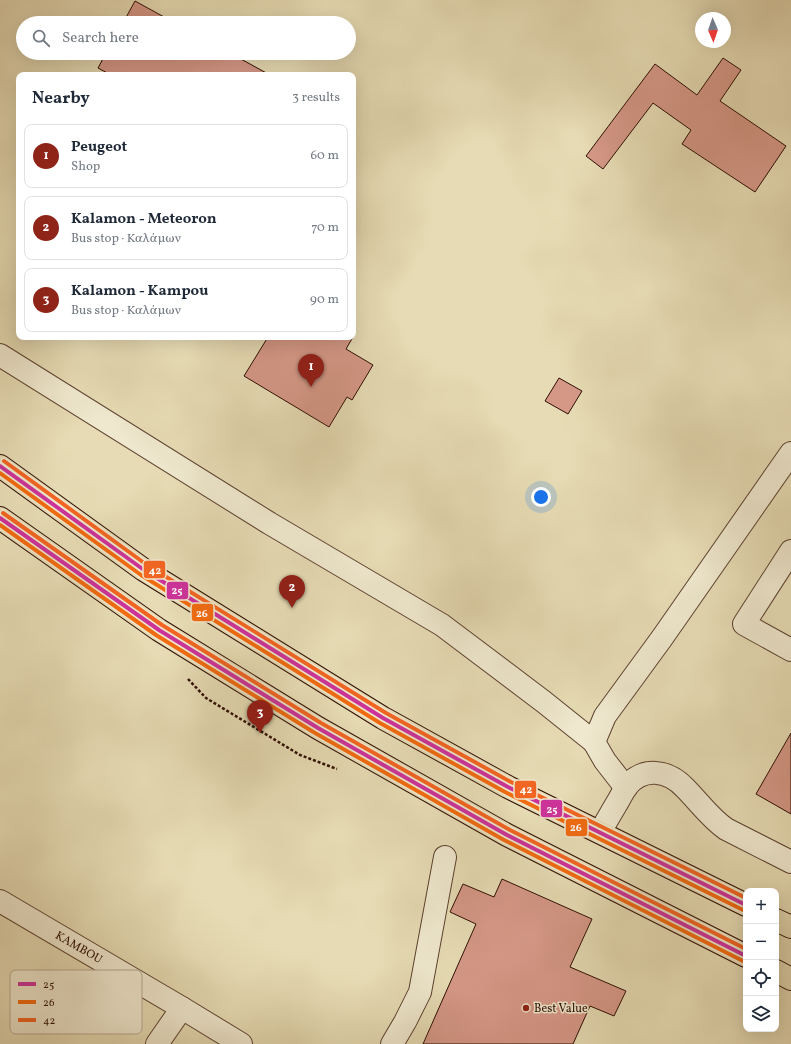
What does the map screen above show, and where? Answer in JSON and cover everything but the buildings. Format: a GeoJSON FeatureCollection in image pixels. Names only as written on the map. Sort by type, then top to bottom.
{"type":"FeatureCollection","features":[{"type":"Feature","properties":{"kind":"main road"},"geometry":{"type":"LineString","coordinates":[[0,466],[144,570],[383,718],[508,787],[743,904]]}},
{"type":"Feature","properties":{"kind":"main road"},"geometry":{"type":"LineString","coordinates":[[0,518],[159,630],[318,728],[507,835],[743,954]]}},
{"type":"Feature","properties":{"kind":"main road"},"geometry":{"type":"LineString","coordinates":[[779,921],[791,927]]}},
{"type":"Feature","properties":{"kind":"main road"},"geometry":{"type":"LineString","coordinates":[[779,973],[791,979]]}},
{"type":"Feature","properties":{"kind":"street"},"geometry":{"type":"LineString","coordinates":[[0,355],[269,523],[442,625],[538,697],[594,742],[605,761],[626,788]]}},
{"type":"Feature","properties":{"kind":"street"},"geometry":{"type":"LineString","coordinates":[[594,742],[605,716],[662,638],[791,453]]}},
{"type":"Feature","properties":{"kind":"street"},"geometry":{"type":"LineString","coordinates":[[791,551],[744,624],[791,650]]}},
{"type":"Feature","properties":{"kind":"street"},"geometry":{"type":"LineString","coordinates":[[600,832],[626,788],[632,781],[639,776],[649,773],[660,773],[678,781],[717,822],[726,829],[791,862]]}},
{"type":"Feature","properties":{"kind":"street"},"geometry":{"type":"LineString","coordinates":[[392,1044],[420,992],[445,857]]}},
{"type":"Feature","properties":{"kind":"street","name":"KAMBOU"},"geometry":{"type":"LineString","coordinates":[[0,901],[117,970]]}},
{"type":"Feature","properties":{"kind":"street","name":"KAMBOU"},"geometry":{"type":"LineString","coordinates":[[142,984],[241,1044]]}},
{"type":"Feature","properties":{"kind":"street"},"geometry":{"type":"LineString","coordinates":[[157,1044],[182,1008]]}},
{"type":"Feature","properties":{"kind":"transit line","name":"42"},"geometry":{"type":"LineString","coordinates":[[4,461],[147,565],[386,713],[511,782],[743,897]]}},
{"type":"Feature","properties":{"kind":"transit line","name":"25"},"geometry":{"type":"LineString","coordinates":[[0,466],[144,570],[383,718],[508,787],[743,904]]}},
{"type":"Feature","properties":{"kind":"transit line","name":"26"},"geometry":{"type":"LineString","coordinates":[[0,473],[141,575],[380,723],[505,792],[743,910]]}},
{"type":"Feature","properties":{"kind":"transit line","name":"42"},"geometry":{"type":"LineString","coordinates":[[3,513],[162,625],[321,723],[510,830],[743,947]]}},
{"type":"Feature","properties":{"kind":"transit line","name":"25"},"geometry":{"type":"LineString","coordinates":[[0,518],[159,630],[318,728],[507,835],[743,954]]}},
{"type":"Feature","properties":{"kind":"transit line","name":"26"},"geometry":{"type":"LineString","coordinates":[[0,525],[156,635],[315,733],[504,840],[743,961]]}},
{"type":"Feature","properties":{"kind":"place","name":"Peugeot"},"geometry":{"type":"Point","coordinates":[311,387]}},
{"type":"Feature","properties":{"kind":"place","name":"Kalamon - Meteoron"},"geometry":{"type":"Point","coordinates":[292,608]}},
{"type":"Feature","properties":{"kind":"place","name":"Kalamon - Kampou"},"geometry":{"type":"Point","coordinates":[260,733]}},
{"type":"Feature","properties":{"kind":"place","name":"Best Value"},"geometry":{"type":"Point","coordinates":[526,1008]}}]}
